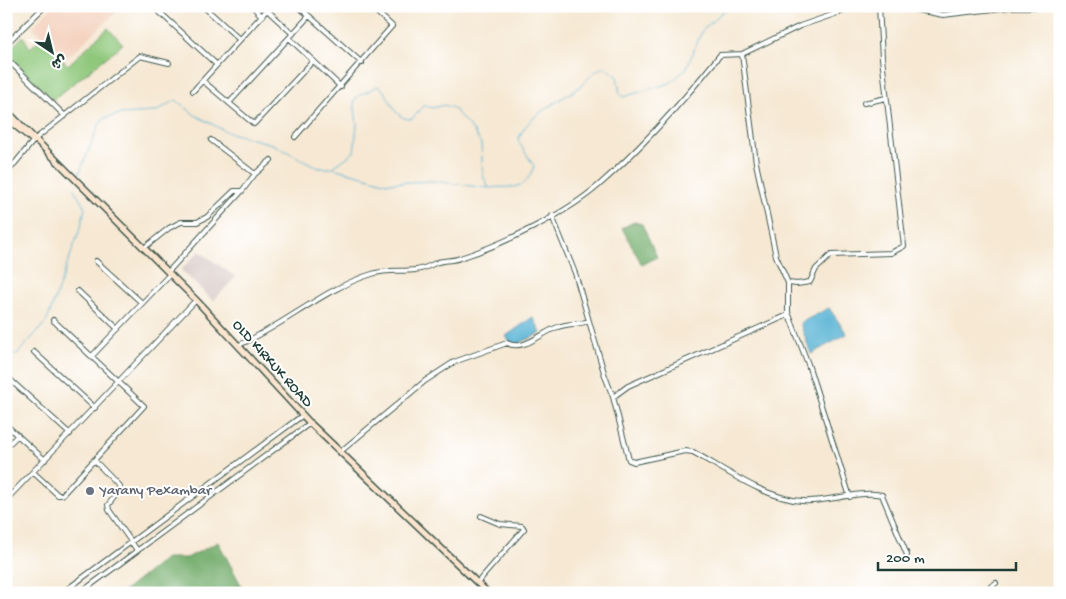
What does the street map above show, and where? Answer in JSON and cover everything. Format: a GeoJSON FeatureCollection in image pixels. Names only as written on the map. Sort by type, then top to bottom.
{"type":"FeatureCollection","features":[{"type":"Feature","properties":{"kind":"street"},"geometry":{"type":"LineString","coordinates":[[6,44],[45,6]]}},
{"type":"Feature","properties":{"kind":"street"},"geometry":{"type":"LineString","coordinates":[[203,6],[240,40]]}},
{"type":"Feature","properties":{"kind":"street"},"geometry":{"type":"LineString","coordinates":[[298,6],[362,64]]}},
{"type":"Feature","properties":{"kind":"street"},"geometry":{"type":"LineString","coordinates":[[295,137],[362,64],[392,26],[370,6]]}},
{"type":"Feature","properties":{"kind":"street"},"geometry":{"type":"LineString","coordinates":[[239,344],[265,334],[337,288],[372,274],[392,270],[418,270],[439,262],[457,259],[491,248],[552,216],[598,186],[684,99],[720,55],[742,54],[800,26],[858,6]]}},
{"type":"Feature","properties":{"kind":"street"},"geometry":{"type":"LineString","coordinates":[[788,283],[810,282],[816,269],[824,259],[831,255],[891,253],[904,246],[886,98],[879,6]]}},
{"type":"Feature","properties":{"kind":"street"},"geometry":{"type":"LineString","coordinates":[[897,6],[943,15],[1011,7],[1060,7]]}},
{"type":"Feature","properties":{"kind":"street"},"geometry":{"type":"LineString","coordinates":[[157,7],[217,66]]}},
{"type":"Feature","properties":{"kind":"street"},"geometry":{"type":"LineString","coordinates":[[255,7],[262,16]]}},
{"type":"Feature","properties":{"kind":"street"},"geometry":{"type":"LineString","coordinates":[[193,91],[267,10],[293,34]]}},
{"type":"Feature","properties":{"kind":"street"},"geometry":{"type":"LineString","coordinates":[[229,104],[309,16]]}},
{"type":"Feature","properties":{"kind":"street"},"geometry":{"type":"LineString","coordinates":[[289,38],[341,87]]}},
{"type":"Feature","properties":{"kind":"street"},"geometry":{"type":"LineString","coordinates":[[613,398],[628,386],[788,315],[788,283],[776,256],[756,163],[742,54]]}},
{"type":"Feature","properties":{"kind":"street"},"geometry":{"type":"LineString","coordinates":[[6,174],[34,140],[140,56],[169,63]]}},
{"type":"Feature","properties":{"kind":"street"},"geometry":{"type":"LineString","coordinates":[[6,58],[65,116]]}},
{"type":"Feature","properties":{"kind":"street"},"geometry":{"type":"LineString","coordinates":[[203,81],[251,124],[257,123],[313,61]]}},
{"type":"Feature","properties":{"kind":"street"},"geometry":{"type":"LineString","coordinates":[[864,103],[886,98]]}},
{"type":"Feature","properties":{"kind":"street","name":"OLD KIRKUK ROAD"},"geometry":{"type":"LineString","coordinates":[[6,110],[34,140]]}},
{"type":"Feature","properties":{"kind":"street","name":"OLD KIRKUK ROAD"},"geometry":{"type":"LineString","coordinates":[[6,118],[42,147],[239,344],[310,423],[488,593]]}},
{"type":"Feature","properties":{"kind":"street"},"geometry":{"type":"LineString","coordinates":[[211,140],[255,174]]}},
{"type":"Feature","properties":{"kind":"street"},"geometry":{"type":"LineString","coordinates":[[92,356],[169,273],[255,174],[271,160]]}},
{"type":"Feature","properties":{"kind":"street"},"geometry":{"type":"LineString","coordinates":[[144,248],[169,228],[181,222],[197,222],[207,217],[234,191],[242,191]]}},
{"type":"Feature","properties":{"kind":"street"},"geometry":{"type":"LineString","coordinates":[[552,216],[575,274],[613,398],[629,460],[634,462],[685,451],[693,452],[783,498],[802,502],[871,493],[882,495],[907,556]]}},
{"type":"Feature","properties":{"kind":"street"},"geometry":{"type":"LineString","coordinates":[[96,261],[142,303]]}},
{"type":"Feature","properties":{"kind":"street"},"geometry":{"type":"LineString","coordinates":[[78,291],[118,329]]}},
{"type":"Feature","properties":{"kind":"street"},"geometry":{"type":"LineString","coordinates":[[6,500],[196,300]]}},
{"type":"Feature","properties":{"kind":"street"},"geometry":{"type":"LineString","coordinates":[[788,310],[808,364],[850,497]]}},
{"type":"Feature","properties":{"kind":"street"},"geometry":{"type":"LineString","coordinates":[[33,472],[60,496],[144,406],[120,381],[53,320]]}},
{"type":"Feature","properties":{"kind":"street"},"geometry":{"type":"LineString","coordinates":[[340,452],[426,381],[454,362],[507,343],[513,346],[523,345],[559,326],[578,325],[589,321]]}},
{"type":"Feature","properties":{"kind":"street"},"geometry":{"type":"LineString","coordinates":[[34,352],[95,408]]}},
{"type":"Feature","properties":{"kind":"street"},"geometry":{"type":"LineString","coordinates":[[6,376],[70,434]]}},
{"type":"Feature","properties":{"kind":"street"},"geometry":{"type":"LineString","coordinates":[[62,593],[303,415]]}},
{"type":"Feature","properties":{"kind":"street"},"geometry":{"type":"LineString","coordinates":[[80,593],[310,423]]}},
{"type":"Feature","properties":{"kind":"street"},"geometry":{"type":"LineString","coordinates":[[6,425],[45,460]]}},
{"type":"Feature","properties":{"kind":"street"},"geometry":{"type":"LineString","coordinates":[[6,447],[18,435]]}},
{"type":"Feature","properties":{"kind":"street"},"geometry":{"type":"LineString","coordinates":[[94,460],[119,486],[120,490],[108,505],[109,510],[137,550]]}},
{"type":"Feature","properties":{"kind":"street"},"geometry":{"type":"LineString","coordinates":[[477,583],[524,529],[522,526],[500,524],[481,516]]}},
{"type":"Feature","properties":{"kind":"street"},"geometry":{"type":"LineString","coordinates":[[981,593],[996,582]]}},
{"type":"Feature","properties":{"kind":"shaded area"},"geometry":{"type":"Polygon","coordinates":[[[53,6],[123,6],[66,59],[32,27],[53,6]]]}},
{"type":"Feature","properties":{"kind":"shaded area"},"geometry":{"type":"Polygon","coordinates":[[[199,251],[236,277],[213,301],[181,270],[199,251]]]}},
{"type":"Feature","properties":{"kind":"green space"},"geometry":{"type":"Polygon","coordinates":[[[108,28],[123,44],[53,100],[6,54],[23,36],[30,48],[41,39],[68,65],[108,28]]]}},
{"type":"Feature","properties":{"kind":"green space"},"geometry":{"type":"Polygon","coordinates":[[[634,222],[642,224],[657,257],[642,265],[622,228],[634,222]]]}},
{"type":"Feature","properties":{"kind":"green space"},"geometry":{"type":"Polygon","coordinates":[[[218,542],[241,585],[239,593],[122,593],[166,558],[187,558],[218,542]]]}},
{"type":"Feature","properties":{"kind":"water"},"geometry":{"type":"Polygon","coordinates":[[[829,308],[847,334],[811,354],[800,323],[829,308]]]}},
{"type":"Feature","properties":{"kind":"water"},"geometry":{"type":"Polygon","coordinates":[[[533,317],[541,333],[513,346],[506,336],[533,317]]]}},
{"type":"Feature","properties":{"kind":"waterway"},"geometry":{"type":"LineString","coordinates":[[79,174],[99,125],[105,118],[120,114],[155,112],[176,100],[195,115],[227,132],[272,144],[319,168],[332,168],[354,152],[357,125],[354,101],[358,96],[378,86],[387,95],[400,116],[405,118],[412,119],[424,105],[432,108],[444,105],[453,108],[474,132],[481,144],[483,176],[489,188],[516,186],[526,181],[534,166],[518,141],[528,124],[543,110],[578,88],[597,71],[605,67],[617,76],[620,94],[623,97],[670,83],[686,69],[702,31],[721,13],[735,6]]}},
{"type":"Feature","properties":{"kind":"waterway"},"geometry":{"type":"LineString","coordinates":[[333,168],[388,183],[433,181],[488,188]]}},
{"type":"Feature","properties":{"kind":"waterway"},"geometry":{"type":"LineString","coordinates":[[6,358],[17,354],[47,321],[81,226],[85,208],[74,189]]}},
{"type":"Feature","properties":{"kind":"place","name":"Yarany Pexambar"},"geometry":{"type":"Point","coordinates":[90,491]}}]}
